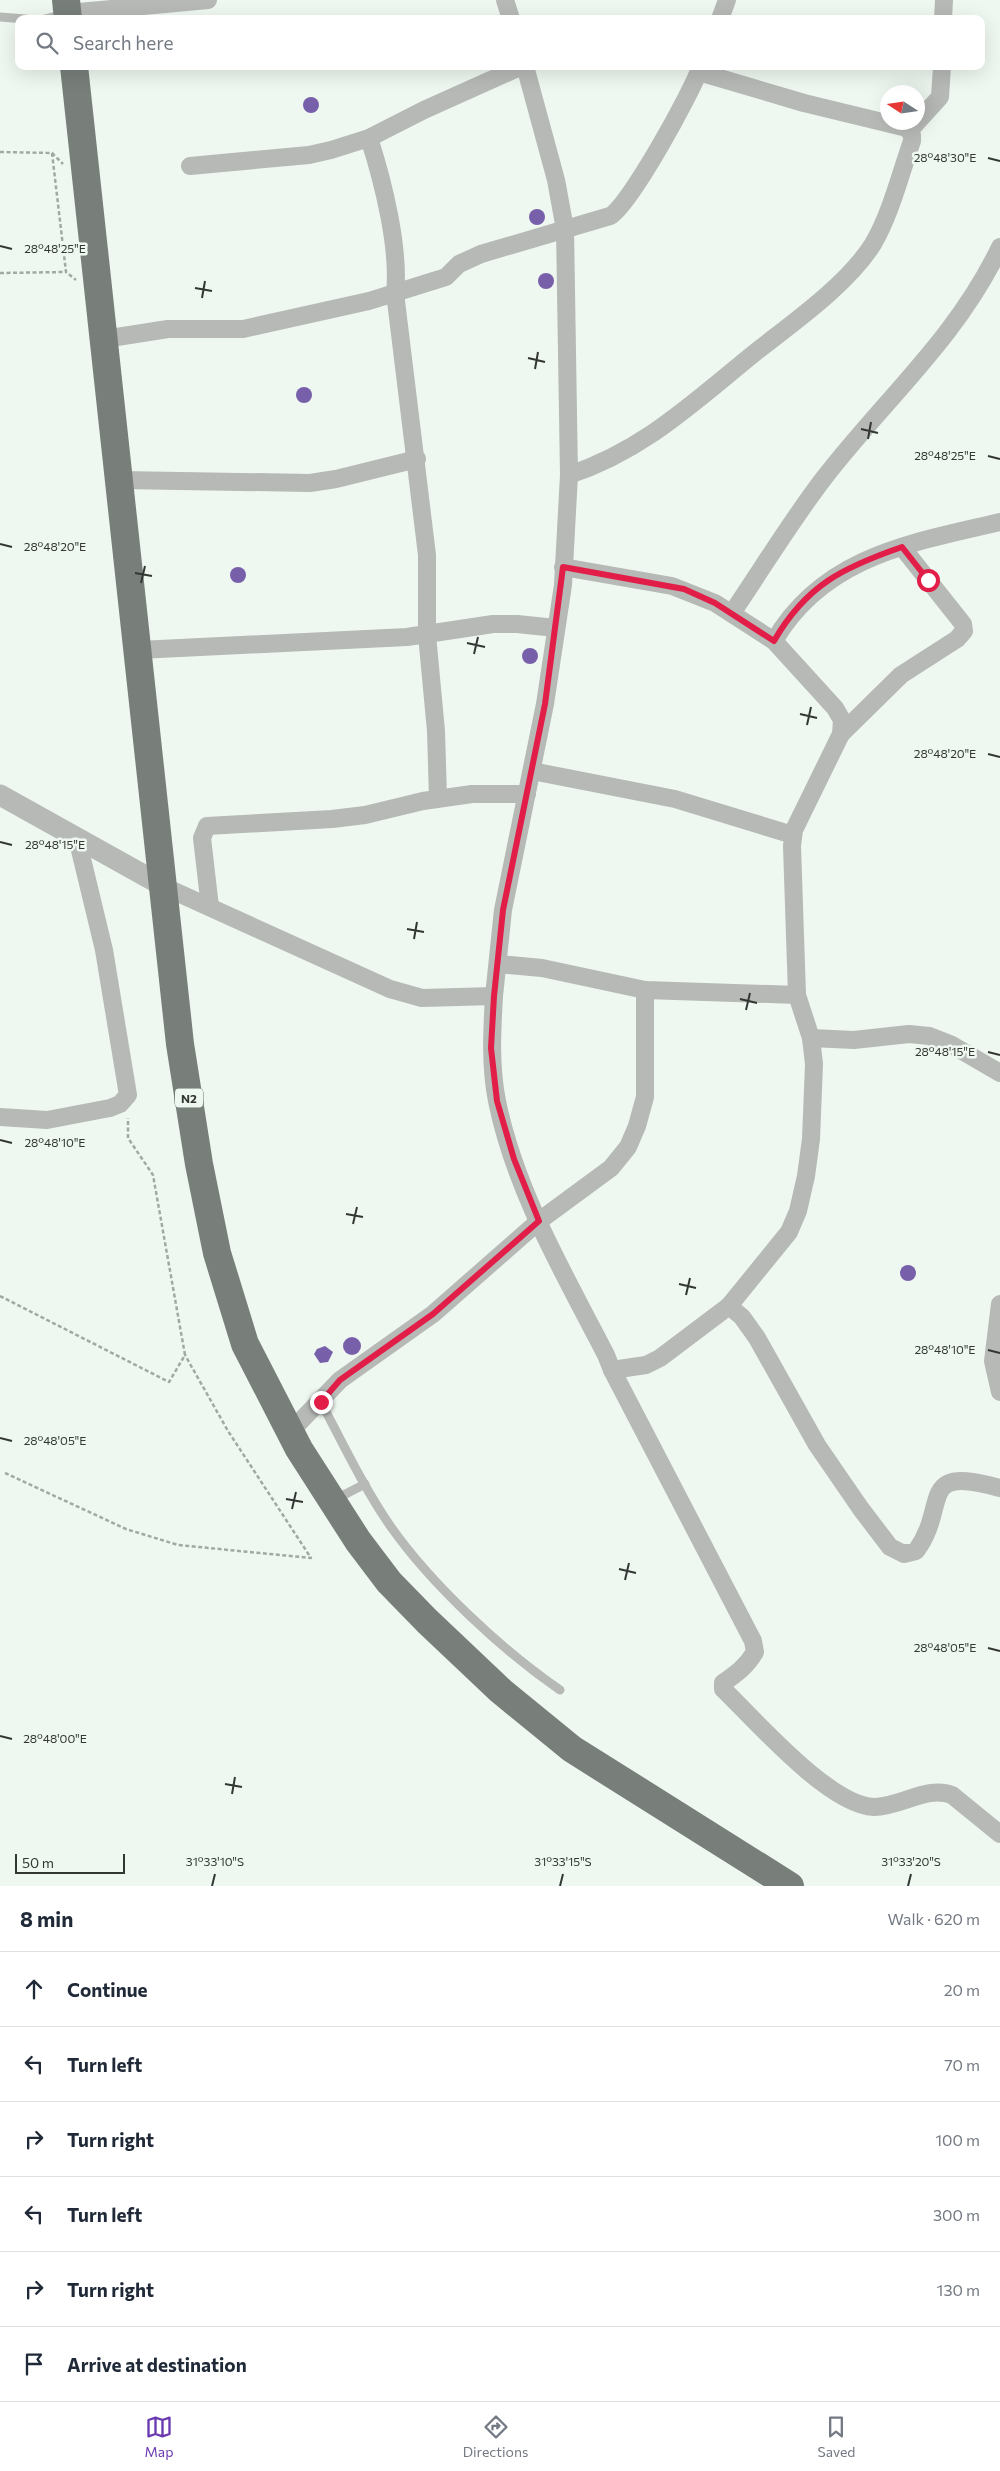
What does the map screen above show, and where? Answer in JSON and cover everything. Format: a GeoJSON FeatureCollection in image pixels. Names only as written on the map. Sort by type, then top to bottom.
{"type":"FeatureCollection","features":[{"type":"Feature","properties":{"kind":"highway","name":"N2"},"geometry":{"type":"LineString","coordinates":[[74,70],[139,650],[180,1044],[199,1164],[217,1253],[245,1344],[290,1432],[332,1502],[389,1582],[501,1691],[572,1749],[790,1886]]}},
{"type":"Feature","properties":{"kind":"street"},"geometry":{"type":"LineString","coordinates":[[62,13],[208,0]]}},
{"type":"Feature","properties":{"kind":"street"},"geometry":{"type":"LineString","coordinates":[[506,0],[510,15]]}},
{"type":"Feature","properties":{"kind":"street"},"geometry":{"type":"LineString","coordinates":[[721,15],[727,0]]}},
{"type":"Feature","properties":{"kind":"street"},"geometry":{"type":"LineString","coordinates":[[943,15],[944,0]]}},
{"type":"Feature","properties":{"kind":"street"},"geometry":{"type":"LineString","coordinates":[[190,166],[309,155],[369,138],[424,110],[515,70]]}},
{"type":"Feature","properties":{"kind":"street"},"geometry":{"type":"LineString","coordinates":[[525,70],[556,180],[565,229],[569,475],[563,567],[556,628],[532,770],[503,910],[494,996],[491,1048],[497,1101],[514,1159],[539,1221],[612,1370],[752,1641],[754,1652],[749,1662],[743,1670],[723,1683],[724,1689],[818,1780],[841,1796],[874,1807],[891,1805],[934,1792],[945,1792],[952,1794],[1000,1834]]}},
{"type":"Feature","properties":{"kind":"street"},"geometry":{"type":"LineString","coordinates":[[104,339],[168,329],[243,329],[395,294],[446,278],[467,259],[610,216],[618,210],[680,110],[700,70]]}},
{"type":"Feature","properties":{"kind":"street"},"geometry":{"type":"LineString","coordinates":[[703,70],[804,104],[880,121]]}},
{"type":"Feature","properties":{"kind":"street"},"geometry":{"type":"LineString","coordinates":[[925,114],[940,97],[942,70]]}},
{"type":"Feature","properties":{"kind":"street"},"geometry":{"type":"LineString","coordinates":[[569,475],[600,465],[684,412],[809,310],[843,277],[864,255],[878,234],[912,141],[910,130]]}},
{"type":"Feature","properties":{"kind":"street"},"geometry":{"type":"LineString","coordinates":[[369,138],[382,178],[394,259],[395,294],[417,459],[427,555],[427,635],[436,731],[438,798]]}},
{"type":"Feature","properties":{"kind":"street"},"geometry":{"type":"LineString","coordinates":[[732,613],[824,478],[925,362],[963,313],[985,278],[1000,247]]}},
{"type":"Feature","properties":{"kind":"street"},"geometry":{"type":"LineString","coordinates":[[120,480],[212,484],[310,483],[336,479],[417,459]]}},
{"type":"Feature","properties":{"kind":"street"},"geometry":{"type":"LineString","coordinates":[[774,641],[786,620],[809,594],[843,570],[902,547],[1000,522]]}},
{"type":"Feature","properties":{"kind":"street"},"geometry":{"type":"LineString","coordinates":[[841,734],[902,675],[958,638],[964,631],[963,624],[902,547]]}},
{"type":"Feature","properties":{"kind":"street"},"geometry":{"type":"LineString","coordinates":[[563,567],[684,589],[715,603],[774,641],[841,715],[843,726],[841,734],[793,835],[791,863],[797,995],[811,1038],[814,1064],[811,1139],[806,1176],[798,1211],[789,1232],[775,1252],[729,1306],[660,1358],[646,1365],[612,1370]]}},
{"type":"Feature","properties":{"kind":"street"},"geometry":{"type":"LineString","coordinates":[[139,650],[427,635],[493,624],[518,624],[556,628]]}},
{"type":"Feature","properties":{"kind":"street"},"geometry":{"type":"LineString","coordinates":[[532,770],[675,799],[793,835]]}},
{"type":"Feature","properties":{"kind":"street"},"geometry":{"type":"LineString","coordinates":[[210,906],[202,838],[207,826],[332,820],[364,815],[438,798],[472,794],[527,794]]}},
{"type":"Feature","properties":{"kind":"street"},"geometry":{"type":"LineString","coordinates":[[0,795],[164,887],[210,906],[318,958],[390,989],[422,998],[494,996]]}},
{"type":"Feature","properties":{"kind":"street"},"geometry":{"type":"LineString","coordinates":[[0,1117],[47,1120],[110,1108],[120,1104],[128,1095],[104,950],[77,838]]}},
{"type":"Feature","properties":{"kind":"street"},"geometry":{"type":"LineString","coordinates":[[498,964],[542,968],[645,990],[797,995]]}},
{"type":"Feature","properties":{"kind":"street"},"geometry":{"type":"LineString","coordinates":[[290,1432],[321,1402],[340,1380],[433,1314],[539,1221],[611,1168],[631,1140],[645,1097],[645,990]]}},
{"type":"Feature","properties":{"kind":"street"},"geometry":{"type":"LineString","coordinates":[[811,1038],[854,1040],[909,1034],[928,1036],[952,1045],[1000,1073]]}},
{"type":"Feature","properties":{"kind":"street"},"geometry":{"type":"LineString","coordinates":[[1000,1304],[992,1361],[1000,1392]]}},
{"type":"Feature","properties":{"kind":"street"},"geometry":{"type":"LineString","coordinates":[[729,1306],[742,1317],[757,1338],[817,1444],[861,1509],[890,1547],[904,1554],[916,1551],[924,1537],[939,1491],[950,1481],[971,1480],[1000,1488]]}},
{"type":"Feature","properties":{"kind":"lane"},"geometry":{"type":"LineString","coordinates":[[0,17],[15,18]]}},
{"type":"Feature","properties":{"kind":"lane"},"geometry":{"type":"LineString","coordinates":[[321,1402],[365,1484],[391,1527],[411,1553],[508,1650],[530,1670],[560,1690]]}},
{"type":"Feature","properties":{"kind":"lane"},"geometry":{"type":"LineString","coordinates":[[332,1502],[365,1484]]}},
{"type":"Feature","properties":{"kind":"path"},"geometry":{"type":"LineString","coordinates":[[0,152],[52,153],[87,188]]}},
{"type":"Feature","properties":{"kind":"path"},"geometry":{"type":"LineString","coordinates":[[52,153],[66,272]]}},
{"type":"Feature","properties":{"kind":"path"},"geometry":{"type":"LineString","coordinates":[[0,273],[66,272],[100,300]]}},
{"type":"Feature","properties":{"kind":"path"},"geometry":{"type":"LineString","coordinates":[[5,1473],[126,1528],[178,1545],[311,1558],[228,1431],[184,1355],[153,1175],[128,1138],[128,1095]]}},
{"type":"Feature","properties":{"kind":"path"},"geometry":{"type":"LineString","coordinates":[[0,1296],[168,1382],[184,1355]]}},
{"type":"Feature","properties":{"kind":"building"},"geometry":{"type":"Polygon","coordinates":[[[308,97],[314,97],[319,102],[317,111],[308,113],[303,108],[303,102],[308,97]]]}},
{"type":"Feature","properties":{"kind":"building"},"geometry":{"type":"Polygon","coordinates":[[[534,209],[540,209],[545,214],[543,223],[534,225],[529,220],[529,214],[534,209]]]}},
{"type":"Feature","properties":{"kind":"building"},"geometry":{"type":"Polygon","coordinates":[[[543,273],[549,273],[554,278],[552,287],[543,289],[538,284],[538,278],[543,273]]]}},
{"type":"Feature","properties":{"kind":"building"},"geometry":{"type":"Polygon","coordinates":[[[301,387],[307,387],[312,392],[310,401],[301,403],[296,398],[296,392],[301,387]]]}},
{"type":"Feature","properties":{"kind":"building"},"geometry":{"type":"Polygon","coordinates":[[[235,567],[241,567],[246,572],[244,581],[235,583],[230,578],[230,572],[235,567]]]}},
{"type":"Feature","properties":{"kind":"building"},"geometry":{"type":"Polygon","coordinates":[[[527,648],[533,648],[538,653],[536,662],[527,664],[522,659],[522,653],[527,648]]]}},
{"type":"Feature","properties":{"kind":"building"},"geometry":{"type":"Polygon","coordinates":[[[905,1265],[911,1265],[916,1270],[914,1279],[905,1281],[900,1276],[900,1270],[905,1265]]]}},
{"type":"Feature","properties":{"kind":"building"},"geometry":{"type":"Polygon","coordinates":[[[352,1337],[358,1340],[361,1346],[358,1352],[352,1355],[346,1352],[343,1346],[346,1340],[352,1337]]]}},
{"type":"Feature","properties":{"kind":"building"},"geometry":{"type":"Polygon","coordinates":[[[325,1346],[333,1352],[328,1362],[320,1363],[314,1354],[317,1349],[325,1346]]]}},
{"type":"Feature","properties":{"kind":"route"},"geometry":{"type":"LineString","coordinates":[[321,1402],[340,1380],[368,1358],[433,1314],[539,1221],[514,1159],[497,1101],[491,1048],[494,996],[503,910],[545,704],[563,567],[684,589],[715,603],[766,634],[774,641],[786,620],[809,594],[843,570],[876,556],[902,547],[928,580]]}}]}
